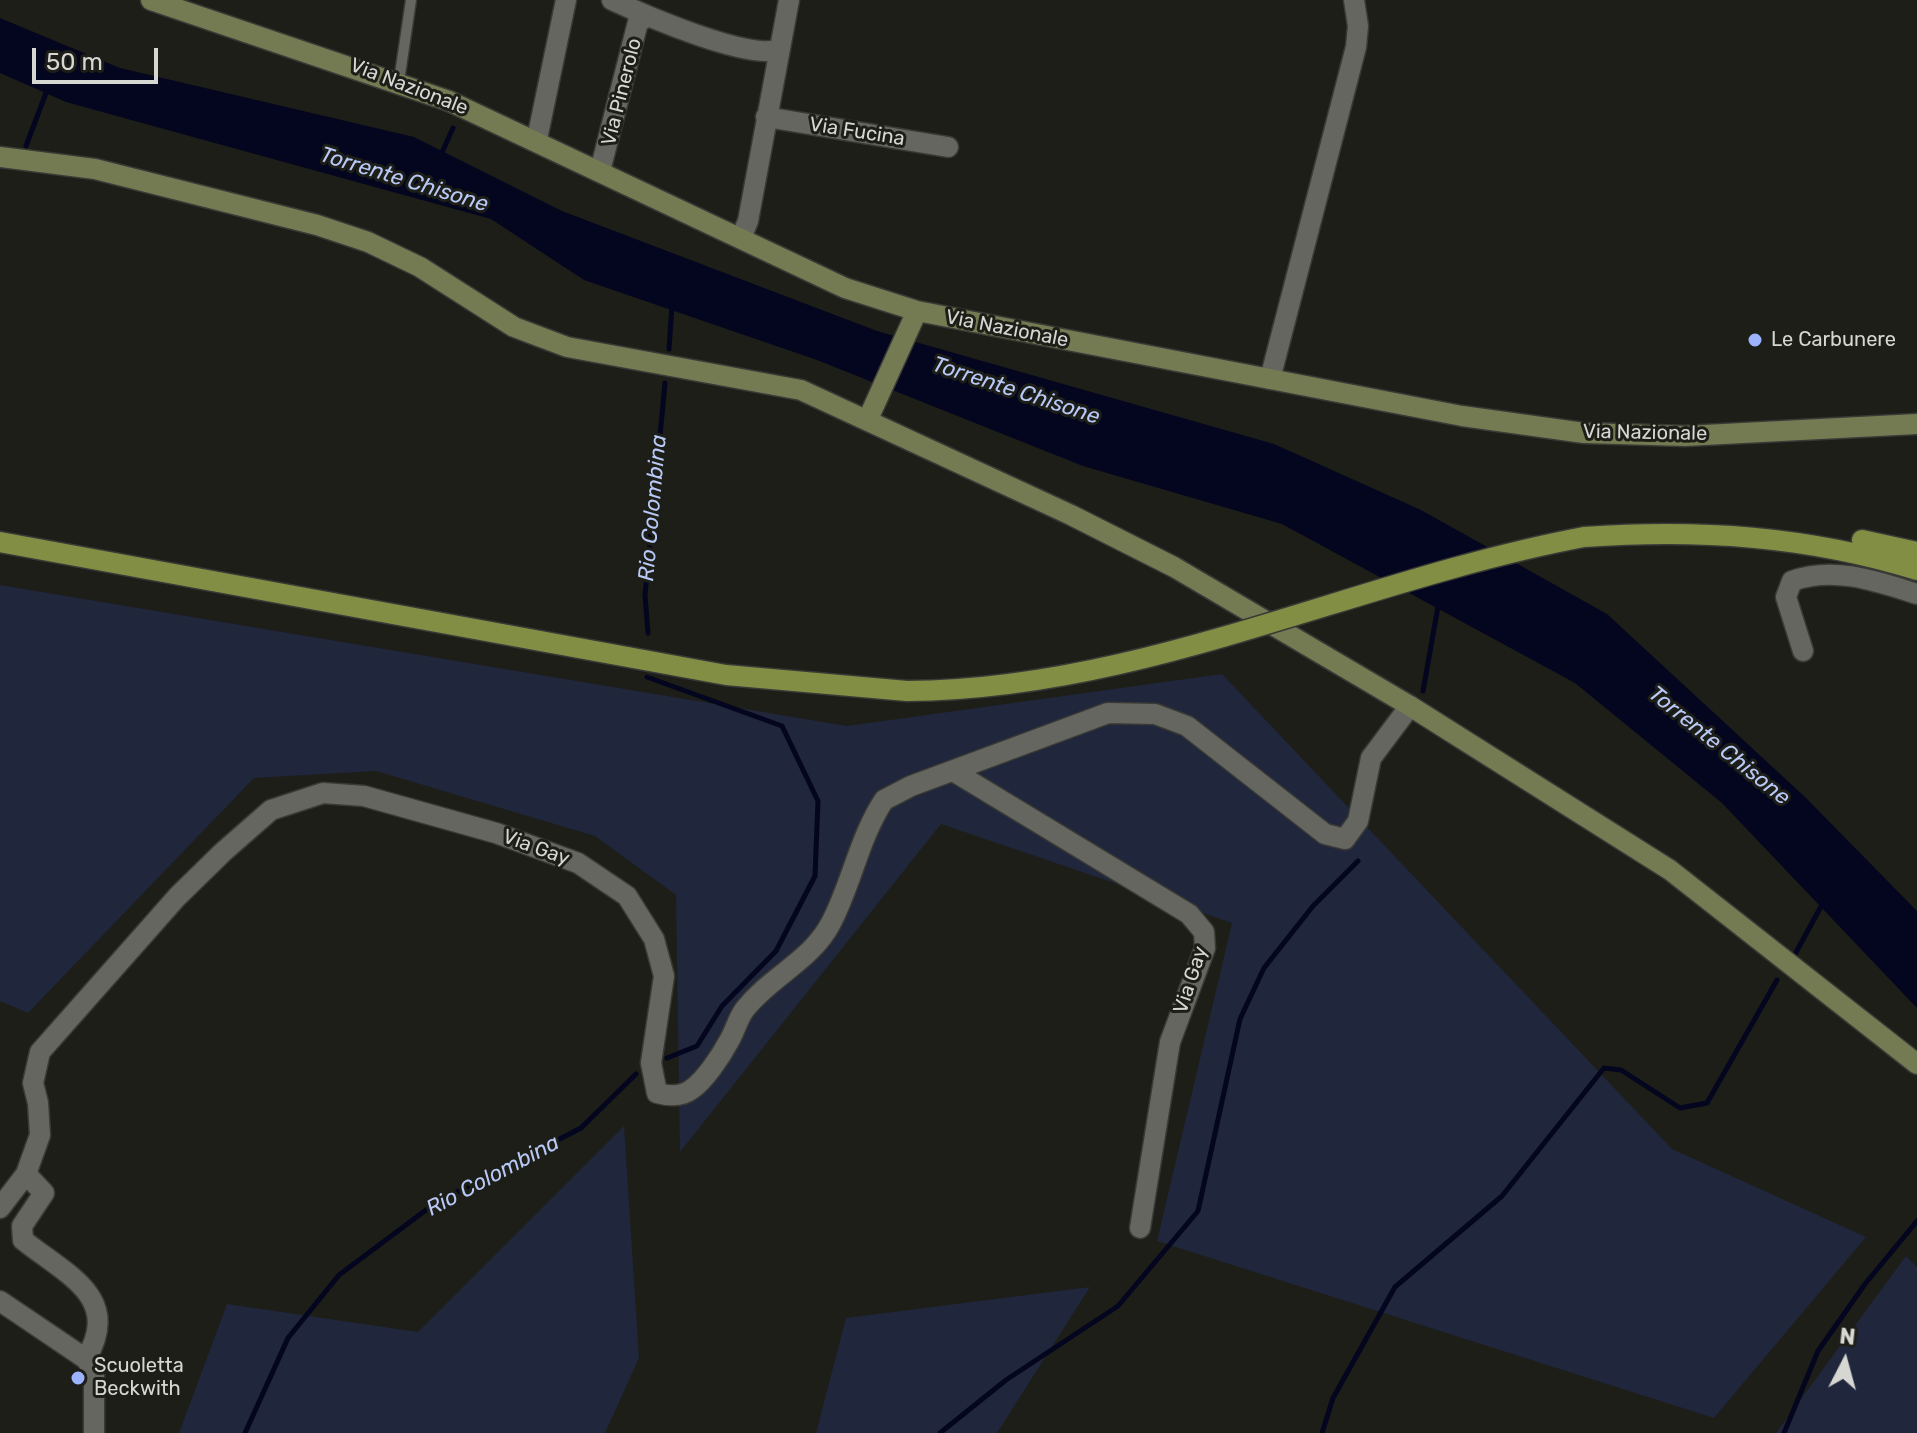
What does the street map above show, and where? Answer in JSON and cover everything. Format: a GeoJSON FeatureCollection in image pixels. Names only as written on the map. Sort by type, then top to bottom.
{"type":"FeatureCollection","features":[{"type":"Feature","properties":{"kind":"main road"},"geometry":{"type":"LineString","coordinates":[[1639,533],[1674,522],[1709,519],[1819,532],[1917,552]]}},
{"type":"Feature","properties":{"kind":"main road"},"geometry":{"type":"LineString","coordinates":[[0,542],[726,675],[907,691],[951,691],[1046,680],[1138,661],[1453,568],[1584,537],[1691,532],[1798,541],[1917,570]]}},
{"type":"Feature","properties":{"kind":"street","name":"Via Nazionale"},"geometry":{"type":"LineString","coordinates":[[151,0],[399,81],[537,139],[845,288],[917,311],[1462,416],[1614,435],[1685,436],[1917,424]]}},
{"type":"Feature","properties":{"kind":"street"},"geometry":{"type":"LineString","coordinates":[[537,139],[566,0]]}},
{"type":"Feature","properties":{"kind":"street","name":"Via Pinerolo"},"geometry":{"type":"LineString","coordinates":[[612,0],[647,17],[708,39],[766,51],[780,49]]}},
{"type":"Feature","properties":{"kind":"street"},"geometry":{"type":"LineString","coordinates":[[741,238],[748,221],[789,0]]}},
{"type":"Feature","properties":{"kind":"street"},"geometry":{"type":"LineString","coordinates":[[1270,379],[1356,47],[1358,26],[1354,0]]}},
{"type":"Feature","properties":{"kind":"street","name":"Via Pinerolo"},"geometry":{"type":"LineString","coordinates":[[600,171],[638,22],[647,17]]}},
{"type":"Feature","properties":{"kind":"street","name":"Via Fucina"},"geometry":{"type":"LineString","coordinates":[[766,117],[948,147]]}},
{"type":"Feature","properties":{"kind":"street"},"geometry":{"type":"LineString","coordinates":[[0,157],[95,169],[317,225],[368,242],[420,267],[514,327],[567,347],[767,381],[801,390],[868,419],[1153,556],[1410,706],[1670,870],[1917,1064]]}},
{"type":"Feature","properties":{"kind":"street"},"geometry":{"type":"LineString","coordinates":[[868,419],[917,311]]}},
{"type":"Feature","properties":{"kind":"street"},"geometry":{"type":"LineString","coordinates":[[1803,651],[1786,597],[1792,581],[1812,574],[1842,574],[1917,594]]}},
{"type":"Feature","properties":{"kind":"street","name":"Via Gay"},"geometry":{"type":"LineString","coordinates":[[0,1208],[26,1174],[40,1135],[33,1083],[40,1052],[177,897],[271,810],[323,793],[375,799],[496,833],[578,863],[627,896],[654,939],[664,976],[651,1063],[657,1093],[670,1097],[691,1090],[729,1043],[743,1011],[768,984],[805,958],[829,926],[849,884],[868,824],[884,800],[1086,719],[1121,712],[1155,714],[1187,726],[1325,834],[1345,839],[1358,821],[1371,758],[1410,706]]}},
{"type":"Feature","properties":{"kind":"street","name":"Via Gay"},"geometry":{"type":"LineString","coordinates":[[953,771],[1189,914],[1204,932],[1205,948],[1170,1042],[1140,1228]]}},
{"type":"Feature","properties":{"kind":"street"},"geometry":{"type":"LineString","coordinates":[[26,1174],[44,1193],[22,1226],[23,1240],[87,1291],[101,1317],[98,1338],[86,1359]]}},
{"type":"Feature","properties":{"kind":"street"},"geometry":{"type":"LineString","coordinates":[[0,1301],[86,1359],[94,1372],[94,1433]]}},
{"type":"Feature","properties":{"kind":"lane"},"geometry":{"type":"LineString","coordinates":[[399,81],[411,0]]}},
{"type":"Feature","properties":{"kind":"shaded area"},"geometry":{"type":"Polygon","coordinates":[[[0,585],[847,726],[1222,674],[1672,1149],[1866,1237],[1714,1418],[1157,1241],[1232,923],[941,824],[680,1152],[676,895],[595,836],[376,771],[254,778],[28,1013],[0,1001],[0,585]]]}},
{"type":"Feature","properties":{"kind":"shaded area"},"geometry":{"type":"Polygon","coordinates":[[[624,1126],[639,1358],[605,1433],[179,1433],[227,1304],[418,1332],[624,1126]]]}},
{"type":"Feature","properties":{"kind":"shaded area"},"geometry":{"type":"Polygon","coordinates":[[[1906,1256],[1917,1267],[1917,1433],[1776,1433],[1906,1256]]]}},
{"type":"Feature","properties":{"kind":"shaded area"},"geometry":{"type":"Polygon","coordinates":[[[1090,1287],[997,1433],[816,1433],[846,1318],[1090,1287]]]}},
{"type":"Feature","properties":{"kind":"water","name":"Torrente Chisone"},"geometry":{"type":"Polygon","coordinates":[[[0,18],[120,68],[414,137],[562,211],[877,331],[1274,444],[1421,510],[1607,614],[1805,797],[1917,911],[1917,1008],[1722,803],[1575,683],[1282,524],[1083,466],[817,360],[584,280],[491,219],[66,102],[0,73],[0,18]]]}},
{"type":"Feature","properties":{"kind":"waterway"},"geometry":{"type":"LineString","coordinates":[[26,146],[46,93]]}},
{"type":"Feature","properties":{"kind":"waterway"},"geometry":{"type":"LineString","coordinates":[[440,157],[453,128]]}},
{"type":"Feature","properties":{"kind":"waterway","name":"Rio Colombina"},"geometry":{"type":"LineString","coordinates":[[669,349],[672,306]]}},
{"type":"Feature","properties":{"kind":"waterway","name":"Rio Colombina"},"geometry":{"type":"LineString","coordinates":[[648,633],[645,595],[665,383]]}},
{"type":"Feature","properties":{"kind":"waterway"},"geometry":{"type":"LineString","coordinates":[[1423,691],[1439,601]]}},
{"type":"Feature","properties":{"kind":"waterway","name":"Rio Colombina"},"geometry":{"type":"LineString","coordinates":[[647,677],[782,726],[818,801],[815,876],[776,951],[722,1006],[697,1046],[667,1058]]}},
{"type":"Feature","properties":{"kind":"waterway"},"geometry":{"type":"LineString","coordinates":[[940,1433],[1006,1380],[1118,1306],[1198,1211],[1240,1019],[1264,968],[1313,906],[1358,861]]}},
{"type":"Feature","properties":{"kind":"waterway"},"geometry":{"type":"LineString","coordinates":[[1794,956],[1824,901]]}},
{"type":"Feature","properties":{"kind":"waterway"},"geometry":{"type":"LineString","coordinates":[[1322,1433],[1333,1398],[1395,1287],[1502,1196],[1604,1068],[1621,1070],[1680,1108],[1707,1103],[1777,980]]}},
{"type":"Feature","properties":{"kind":"waterway","name":"Rio Colombina"},"geometry":{"type":"LineString","coordinates":[[245,1433],[288,1338],[339,1275],[434,1204],[581,1128],[636,1074]]}},
{"type":"Feature","properties":{"kind":"waterway"},"geometry":{"type":"LineString","coordinates":[[1784,1433],[1818,1351],[1865,1284],[1917,1221]]}},
{"type":"Feature","properties":{"kind":"place","name":"Le Carbunere"},"geometry":{"type":"Point","coordinates":[1755,340]}},
{"type":"Feature","properties":{"kind":"place","name":"Scuoletta Beckwith"},"geometry":{"type":"Point","coordinates":[78,1378]}}]}
